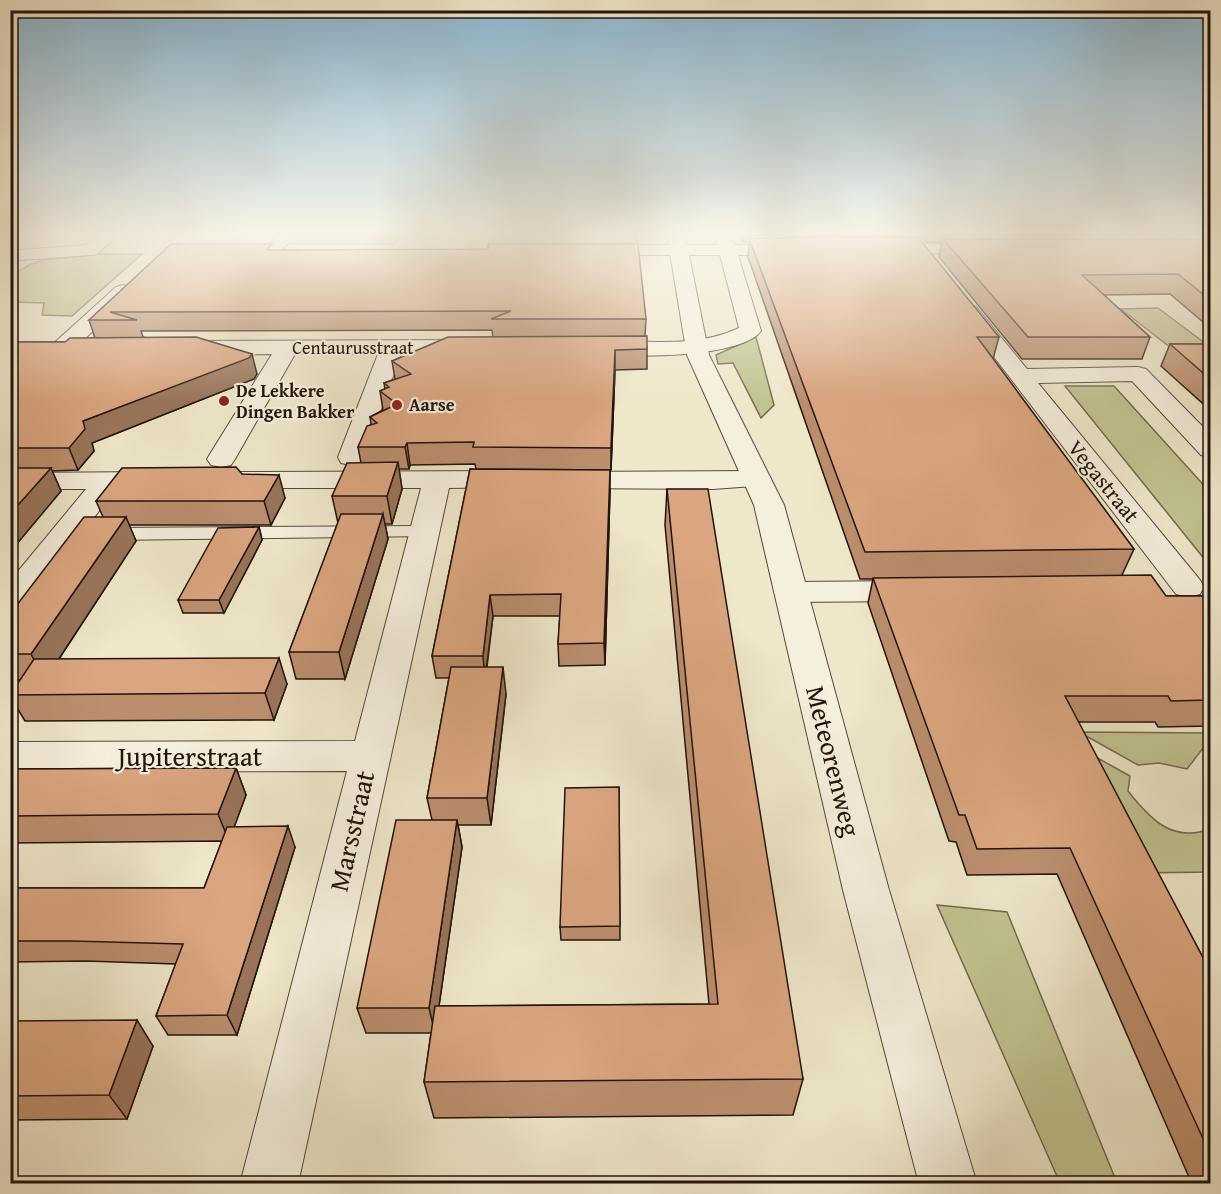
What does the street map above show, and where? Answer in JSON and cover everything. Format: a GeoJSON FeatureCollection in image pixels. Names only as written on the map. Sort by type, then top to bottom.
{"type":"FeatureCollection","features":[{"type":"Feature","properties":{"kind":"street"},"geometry":{"type":"LineString","coordinates":[[97,349],[51,349],[121,291]]}},
{"type":"Feature","properties":{"kind":"street","name":"Meteorenweg"},"geometry":{"type":"LineString","coordinates":[[685,291],[695,347],[769,505],[866,890],[948,1184]]}},
{"type":"Feature","properties":{"kind":"street"},"geometry":{"type":"LineString","coordinates":[[579,347],[695,347],[729,341],[750,331],[739,291]]}},
{"type":"Feature","properties":{"kind":"street","name":"Vegastraat"},"geometry":{"type":"LineString","coordinates":[[953,291],[1020,376],[1199,587]]}},
{"type":"Feature","properties":{"kind":"street"},"geometry":{"type":"LineString","coordinates":[[351,456],[392,347]]}},
{"type":"Feature","properties":{"kind":"street","name":"Centaurusstraat"},"geometry":{"type":"LineString","coordinates":[[168,348],[486,347]]}},
{"type":"Feature","properties":{"kind":"street"},"geometry":{"type":"LineString","coordinates":[[205,473],[287,348]]}},
{"type":"Feature","properties":{"kind":"street"},"geometry":{"type":"LineString","coordinates":[[1020,376],[1138,374],[1210,448]]}},
{"type":"Feature","properties":{"kind":"street"},"geometry":{"type":"LineString","coordinates":[[10,481],[108,480],[205,473],[437,479],[713,481],[757,479]]}},
{"type":"Feature","properties":{"kind":"street","name":"Marsstraat"},"geometry":{"type":"LineString","coordinates":[[269,1184],[437,479]]}},
{"type":"Feature","properties":{"kind":"street"},"geometry":{"type":"LineString","coordinates":[[10,604],[108,480]]}},
{"type":"Feature","properties":{"kind":"street"},"geometry":{"type":"LineString","coordinates":[[1153,587],[1199,587]]}},
{"type":"Feature","properties":{"kind":"street"},"geometry":{"type":"LineString","coordinates":[[790,592],[943,591]]}},
{"type":"Feature","properties":{"kind":"street","name":"Jupiterstraat"},"geometry":{"type":"LineString","coordinates":[[10,757],[370,756]]}},
{"type":"Feature","properties":{"kind":"lane"},"geometry":{"type":"LineString","coordinates":[[66,534],[423,532]]}},
{"type":"Feature","properties":{"kind":"green space"},"geometry":{"type":"Polygon","coordinates":[[[11,291],[101,291],[72,316],[42,315],[44,303],[11,302],[11,291]]]}},
{"type":"Feature","properties":{"kind":"green space"},"geometry":{"type":"Polygon","coordinates":[[[1158,308],[1210,347],[1189,362],[1121,309],[1158,308]]]}},
{"type":"Feature","properties":{"kind":"green space"},"geometry":{"type":"Polygon","coordinates":[[[756,337],[774,405],[761,418],[733,363],[718,364],[716,355],[756,337]]]}},
{"type":"Feature","properties":{"kind":"green space"},"geometry":{"type":"Polygon","coordinates":[[[1065,386],[1114,386],[1210,492],[1210,566],[1065,386]]]}},
{"type":"Feature","properties":{"kind":"green space"},"geometry":{"type":"Polygon","coordinates":[[[1079,732],[1210,733],[1210,739],[1187,769],[1159,763],[1138,765],[1079,732]]]}},
{"type":"Feature","properties":{"kind":"green space"},"geometry":{"type":"Polygon","coordinates":[[[1074,745],[1130,776],[1128,791],[1145,811],[1163,826],[1184,833],[1196,833],[1210,829],[1210,872],[1140,873],[1074,745]]]}},
{"type":"Feature","properties":{"kind":"green space"},"geometry":{"type":"Polygon","coordinates":[[[937,905],[1007,912],[1117,1183],[1060,1183],[937,905]]]}},
{"type":"Feature","properties":{"kind":"building"},"geometry":{"type":"Polygon","coordinates":[[[121,291],[643,291],[646,319],[491,319],[511,311],[110,312],[137,320],[89,320],[121,291]]]}},
{"type":"Feature","properties":{"kind":"building"},"geometry":{"type":"Polygon","coordinates":[[[768,291],[962,291],[999,337],[977,337],[1134,549],[865,552],[768,291]]]}},
{"type":"Feature","properties":{"kind":"building"},"geometry":{"type":"Polygon","coordinates":[[[988,291],[1099,291],[1150,337],[1028,337],[988,291]]]}},
{"type":"Feature","properties":{"kind":"building"},"geometry":{"type":"Polygon","coordinates":[[[1199,291],[1210,291],[1210,300],[1199,291]]]}},
{"type":"Feature","properties":{"kind":"building"},"geometry":{"type":"Polygon","coordinates":[[[647,336],[647,349],[615,350],[611,448],[473,447],[474,442],[407,443],[405,447],[358,447],[367,426],[377,423],[370,417],[397,404],[380,391],[389,387],[384,383],[411,374],[392,361],[448,337],[647,336]]]}},
{"type":"Feature","properties":{"kind":"building"},"geometry":{"type":"Polygon","coordinates":[[[196,337],[252,354],[249,358],[83,421],[85,429],[69,448],[10,448],[10,342],[65,342],[70,338],[196,337]]]}},
{"type":"Feature","properties":{"kind":"building"},"geometry":{"type":"Polygon","coordinates":[[[1170,344],[1210,344],[1210,379],[1170,344]]]}},
{"type":"Feature","properties":{"kind":"building"},"geometry":{"type":"Polygon","coordinates":[[[398,462],[387,496],[332,496],[347,463],[398,462]]]}},
{"type":"Feature","properties":{"kind":"building"},"geometry":{"type":"Polygon","coordinates":[[[236,467],[242,474],[279,475],[264,501],[96,501],[122,468],[236,467]]]}},
{"type":"Feature","properties":{"kind":"building"},"geometry":{"type":"Polygon","coordinates":[[[10,468],[51,468],[10,514],[10,468]]]}},
{"type":"Feature","properties":{"kind":"building"},"geometry":{"type":"Polygon","coordinates":[[[470,469],[610,470],[604,643],[558,644],[561,594],[490,595],[483,656],[432,656],[470,469]]]}},
{"type":"Feature","properties":{"kind":"building"},"geometry":{"type":"Polygon","coordinates":[[[667,489],[708,489],[803,1079],[424,1082],[435,1006],[718,1004],[667,489]]]}},
{"type":"Feature","properties":{"kind":"building"},"geometry":{"type":"Polygon","coordinates":[[[341,514],[383,514],[339,652],[289,652],[341,514]]]}},
{"type":"Feature","properties":{"kind":"building"},"geometry":{"type":"Polygon","coordinates":[[[84,517],[126,517],[31,654],[10,654],[10,614],[84,517]]]}},
{"type":"Feature","properties":{"kind":"building"},"geometry":{"type":"Polygon","coordinates":[[[259,527],[219,600],[178,600],[218,528],[259,527]]]}},
{"type":"Feature","properties":{"kind":"building"},"geometry":{"type":"Polygon","coordinates":[[[1151,575],[1166,596],[1210,596],[1210,700],[1171,701],[1168,696],[1065,696],[1210,971],[1210,1154],[1070,848],[977,849],[965,815],[959,815],[873,578],[1151,575]]]}},
{"type":"Feature","properties":{"kind":"building"},"geometry":{"type":"Polygon","coordinates":[[[279,658],[265,693],[10,695],[34,659],[279,658]]]}},
{"type":"Feature","properties":{"kind":"building"},"geometry":{"type":"Polygon","coordinates":[[[451,667],[503,667],[487,798],[427,798],[451,667]]]}},
{"type":"Feature","properties":{"kind":"building"},"geometry":{"type":"Polygon","coordinates":[[[236,768],[218,814],[10,816],[10,769],[236,768]]]}},
{"type":"Feature","properties":{"kind":"building"},"geometry":{"type":"Polygon","coordinates":[[[619,787],[620,926],[560,927],[565,788],[619,787]]]}},
{"type":"Feature","properties":{"kind":"building"},"geometry":{"type":"Polygon","coordinates":[[[396,820],[457,820],[429,1008],[357,1008],[396,820]]]}},
{"type":"Feature","properties":{"kind":"building"},"geometry":{"type":"Polygon","coordinates":[[[288,826],[227,1015],[156,1016],[183,944],[10,941],[10,888],[204,888],[227,827],[288,826]]]}},
{"type":"Feature","properties":{"kind":"building"},"geometry":{"type":"Polygon","coordinates":[[[137,1020],[109,1095],[10,1096],[10,1021],[137,1020]]]}},
{"type":"Feature","properties":{"kind":"place","name":"De Lekkere Dingen Bakker"},"geometry":{"type":"Point","coordinates":[224,401]}},
{"type":"Feature","properties":{"kind":"place","name":"Aarse"},"geometry":{"type":"Point","coordinates":[397,405]}}]}
